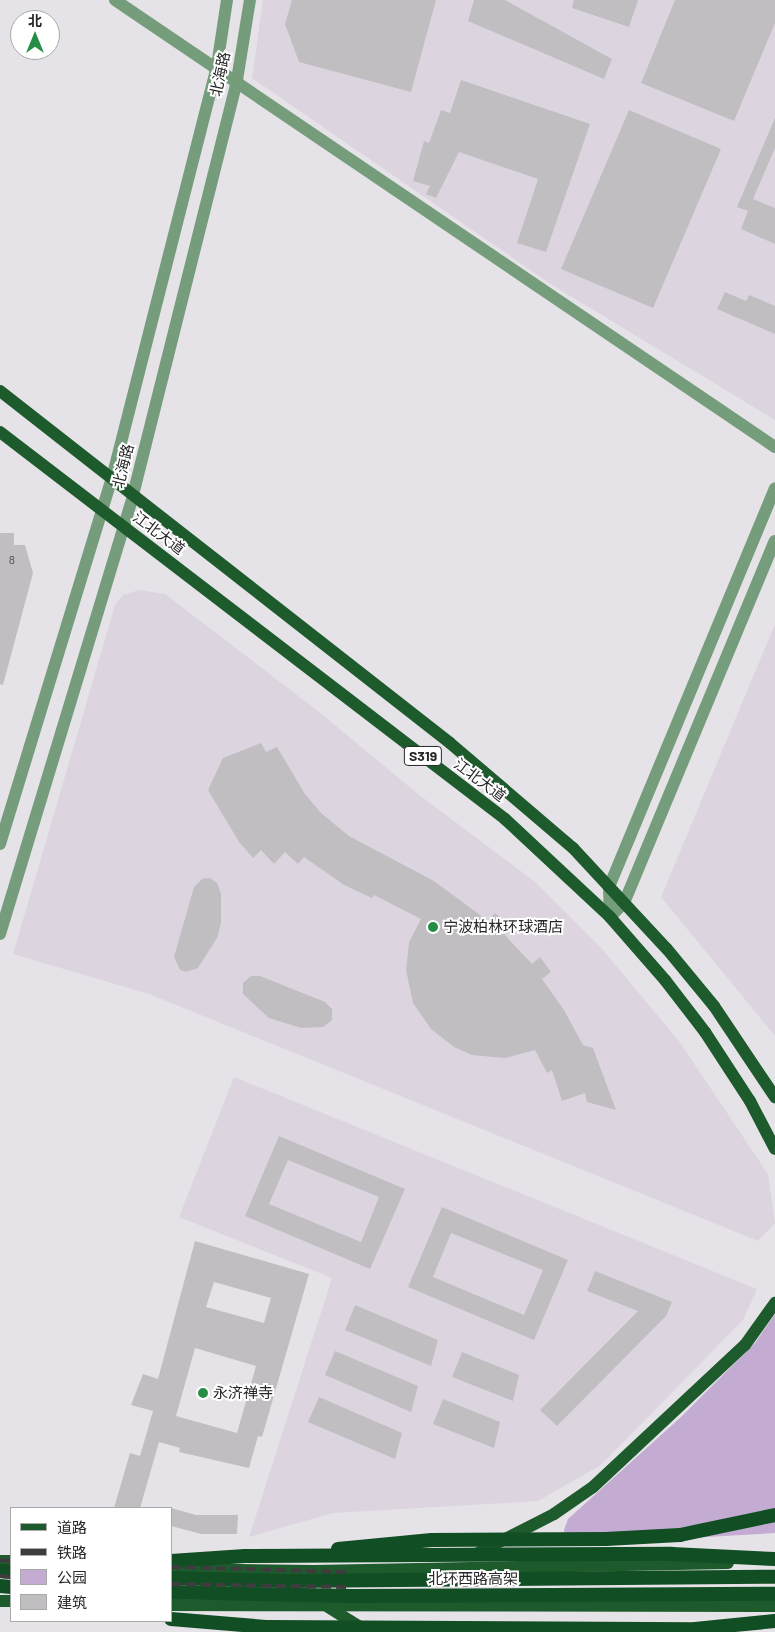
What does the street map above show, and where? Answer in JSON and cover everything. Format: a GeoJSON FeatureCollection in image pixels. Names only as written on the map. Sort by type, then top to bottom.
{"type":"FeatureCollection","features":[{"type":"Feature","properties":{"kind":"highway"},"geometry":{"type":"LineString","coordinates":[[293,1556],[377,1543],[680,1535],[775,1515]]}},
{"type":"Feature","properties":{"kind":"highway"},"geometry":{"type":"LineString","coordinates":[[172,1561],[293,1556],[672,1554],[775,1560]]}},
{"type":"Feature","properties":{"kind":"highway","name":"北环西路高架"},"geometry":{"type":"LineString","coordinates":[[172,1578],[288,1581],[775,1577]]}},
{"type":"Feature","properties":{"kind":"highway","name":"北环西路高架"},"geometry":{"type":"LineString","coordinates":[[172,1592],[352,1596],[775,1594]]}},
{"type":"Feature","properties":{"kind":"highway"},"geometry":{"type":"LineString","coordinates":[[172,1619],[266,1627],[695,1629],[775,1621]]}},
{"type":"Feature","properties":{"kind":"main road","name":"江北大道"},"geometry":{"type":"LineString","coordinates":[[0,391],[450,743],[573,848],[714,1006],[775,1097]]}},
{"type":"Feature","properties":{"kind":"main road","name":"江北大道"},"geometry":{"type":"LineString","coordinates":[[0,432],[504,819],[610,917],[705,1032],[750,1101],[775,1149]]}},
{"type":"Feature","properties":{"kind":"main road"},"geometry":{"type":"LineString","coordinates":[[453,1566],[554,1514],[593,1487],[744,1346],[775,1303]]}},
{"type":"Feature","properties":{"kind":"main road"},"geometry":{"type":"LineString","coordinates":[[172,1569],[314,1571],[453,1566],[775,1560]]}},
{"type":"Feature","properties":{"kind":"main road"},"geometry":{"type":"LineString","coordinates":[[172,1605],[328,1607],[775,1606]]}},
{"type":"Feature","properties":{"kind":"main road"},"geometry":{"type":"LineString","coordinates":[[328,1607],[353,1624],[373,1632]]}},
{"type":"Feature","properties":{"kind":"street"},"geometry":{"type":"LineString","coordinates":[[115,0],[237,80],[775,447]]}},
{"type":"Feature","properties":{"kind":"street","name":"北海路"},"geometry":{"type":"LineString","coordinates":[[0,844],[112,478],[216,66],[227,0]]}},
{"type":"Feature","properties":{"kind":"street","name":"北海路"},"geometry":{"type":"LineString","coordinates":[[0,934],[133,495],[237,80],[250,0]]}},
{"type":"Feature","properties":{"kind":"street"},"geometry":{"type":"LineString","coordinates":[[610,917],[609,887],[775,488]]}},
{"type":"Feature","properties":{"kind":"street"},"geometry":{"type":"LineString","coordinates":[[610,917],[624,903],[775,541]]}},
{"type":"Feature","properties":{"kind":"shaded area"},"geometry":{"type":"Polygon","coordinates":[[[263,0],[775,0],[775,420],[552,285],[252,78],[263,0]]]}},
{"type":"Feature","properties":{"kind":"shaded area"},"geometry":{"type":"Polygon","coordinates":[[[139,590],[165,594],[318,711],[418,794],[534,881],[603,950],[679,1041],[768,1174],[775,1223],[758,1241],[149,994],[13,954],[115,605],[123,595],[139,590]]]}},
{"type":"Feature","properties":{"kind":"shaded area"},"geometry":{"type":"Polygon","coordinates":[[[775,624],[775,1036],[661,897],[775,624]]]}},
{"type":"Feature","properties":{"kind":"shaded area"},"geometry":{"type":"Polygon","coordinates":[[[234,1077],[757,1289],[743,1320],[601,1465],[538,1501],[333,1513],[249,1537],[332,1278],[179,1217],[234,1077]]]}},
{"type":"Feature","properties":{"kind":"green space"},"geometry":{"type":"Polygon","coordinates":[[[775,1314],[775,1533],[566,1545],[564,1530],[568,1519],[681,1417],[755,1343],[775,1314]]]}},
{"type":"Feature","properties":{"kind":"building"},"geometry":{"type":"Polygon","coordinates":[[[292,0],[436,0],[411,92],[299,62],[285,24],[292,0]]]}},
{"type":"Feature","properties":{"kind":"building"},"geometry":{"type":"Polygon","coordinates":[[[474,0],[505,0],[612,59],[604,79],[468,21],[474,0]]]}},
{"type":"Feature","properties":{"kind":"building"},"geometry":{"type":"Polygon","coordinates":[[[574,0],[638,0],[629,27],[572,8],[574,0]]]}},
{"type":"Feature","properties":{"kind":"building"},"geometry":{"type":"Polygon","coordinates":[[[675,0],[775,0],[775,23],[734,121],[641,83],[675,0]]]}},
{"type":"Feature","properties":{"kind":"building"},"geometry":{"type":"Polygon","coordinates":[[[461,80],[590,124],[546,252],[517,243],[538,179],[459,152],[436,198],[426,194],[430,186],[413,181],[424,141],[429,143],[441,110],[450,113],[461,80]]]}},
{"type":"Feature","properties":{"kind":"building"},"geometry":{"type":"Polygon","coordinates":[[[629,110],[721,149],[653,308],[561,269],[629,110]]]}},
{"type":"Feature","properties":{"kind":"building"},"geometry":{"type":"Polygon","coordinates":[[[775,118],[775,148],[753,199],[775,208],[775,244],[741,229],[748,211],[737,207],[775,118]]]}},
{"type":"Feature","properties":{"kind":"building"},"geometry":{"type":"Polygon","coordinates":[[[725,292],[746,301],[749,295],[775,306],[775,334],[717,309],[725,292]]]}},
{"type":"Feature","properties":{"kind":"building"},"geometry":{"type":"Polygon","coordinates":[[[0,533],[14,533],[14,545],[25,545],[33,573],[3,685],[0,684],[0,533]]]}},
{"type":"Feature","properties":{"kind":"building"},"geometry":{"type":"Polygon","coordinates":[[[261,743],[266,752],[277,747],[305,794],[321,813],[349,836],[434,881],[488,921],[495,913],[507,923],[501,931],[532,964],[540,957],[551,972],[542,979],[564,1010],[583,1045],[593,1048],[616,1110],[587,1102],[585,1093],[562,1101],[552,1070],[547,1073],[535,1050],[505,1058],[472,1055],[454,1047],[431,1029],[413,1003],[406,970],[409,942],[421,919],[374,895],[372,898],[344,885],[304,857],[298,864],[285,852],[274,864],[261,850],[253,858],[239,842],[208,790],[223,758],[261,743]]]}},
{"type":"Feature","properties":{"kind":"building"},"geometry":{"type":"Polygon","coordinates":[[[210,878],[217,883],[221,894],[221,923],[217,938],[198,968],[186,972],[180,970],[174,957],[194,887],[202,879],[210,878]]]}},
{"type":"Feature","properties":{"kind":"building"},"geometry":{"type":"Polygon","coordinates":[[[251,976],[260,976],[325,1002],[332,1009],[332,1020],[323,1027],[301,1028],[269,1018],[243,994],[243,983],[251,976]]]}},
{"type":"Feature","properties":{"kind":"building"},"geometry":{"type":"Polygon","coordinates":[[[279,1136],[405,1189],[370,1269],[245,1216],[279,1136]],[[288,1160],[269,1204],[361,1242],[379,1197],[288,1160]]]}},
{"type":"Feature","properties":{"kind":"building"},"geometry":{"type":"Polygon","coordinates":[[[442,1207],[568,1260],[534,1340],[408,1287],[442,1207]],[[451,1233],[433,1277],[524,1315],[543,1270],[451,1233]]]}},
{"type":"Feature","properties":{"kind":"building"},"geometry":{"type":"Polygon","coordinates":[[[195,1241],[309,1274],[262,1437],[258,1436],[249,1468],[179,1452],[180,1448],[159,1442],[140,1507],[114,1507],[130,1453],[140,1456],[153,1411],[131,1405],[143,1374],[158,1379],[195,1241]],[[214,1282],[206,1307],[264,1323],[271,1298],[214,1282]],[[195,1348],[176,1416],[237,1433],[256,1366],[195,1348]]]}},
{"type":"Feature","properties":{"kind":"building"},"geometry":{"type":"Polygon","coordinates":[[[595,1271],[672,1302],[666,1316],[557,1426],[540,1410],[638,1311],[587,1291],[595,1271]]]}},
{"type":"Feature","properties":{"kind":"building"},"geometry":{"type":"Polygon","coordinates":[[[355,1305],[438,1340],[431,1366],[345,1330],[355,1305]]]}},
{"type":"Feature","properties":{"kind":"building"},"geometry":{"type":"Polygon","coordinates":[[[335,1351],[418,1386],[411,1412],[325,1375],[335,1351]]]}},
{"type":"Feature","properties":{"kind":"building"},"geometry":{"type":"Polygon","coordinates":[[[462,1352],[519,1375],[513,1401],[452,1377],[462,1352]]]}},
{"type":"Feature","properties":{"kind":"building"},"geometry":{"type":"Polygon","coordinates":[[[319,1397],[402,1433],[395,1459],[308,1422],[319,1397]]]}},
{"type":"Feature","properties":{"kind":"building"},"geometry":{"type":"Polygon","coordinates":[[[443,1399],[500,1422],[494,1448],[433,1424],[443,1399]]]}},
{"type":"Feature","properties":{"kind":"building"},"geometry":{"type":"Polygon","coordinates":[[[172,1508],[196,1515],[238,1515],[237,1534],[201,1534],[172,1526],[172,1508]]]}},
{"type":"Feature","properties":{"kind":"railway"},"geometry":{"type":"LineString","coordinates":[[0,1560],[10,1561]]}},
{"type":"Feature","properties":{"kind":"railway"},"geometry":{"type":"LineString","coordinates":[[172,1567],[347,1572]]}},
{"type":"Feature","properties":{"kind":"railway"},"geometry":{"type":"LineString","coordinates":[[0,1576],[10,1577]]}},
{"type":"Feature","properties":{"kind":"railway"},"geometry":{"type":"LineString","coordinates":[[172,1584],[347,1587]]}},
{"type":"Feature","properties":{"kind":"place","name":"宁波柏林环球酒店"},"geometry":{"type":"Point","coordinates":[433,927]}},
{"type":"Feature","properties":{"kind":"place","name":"永济禅寺"},"geometry":{"type":"Point","coordinates":[203,1393]}}]}
